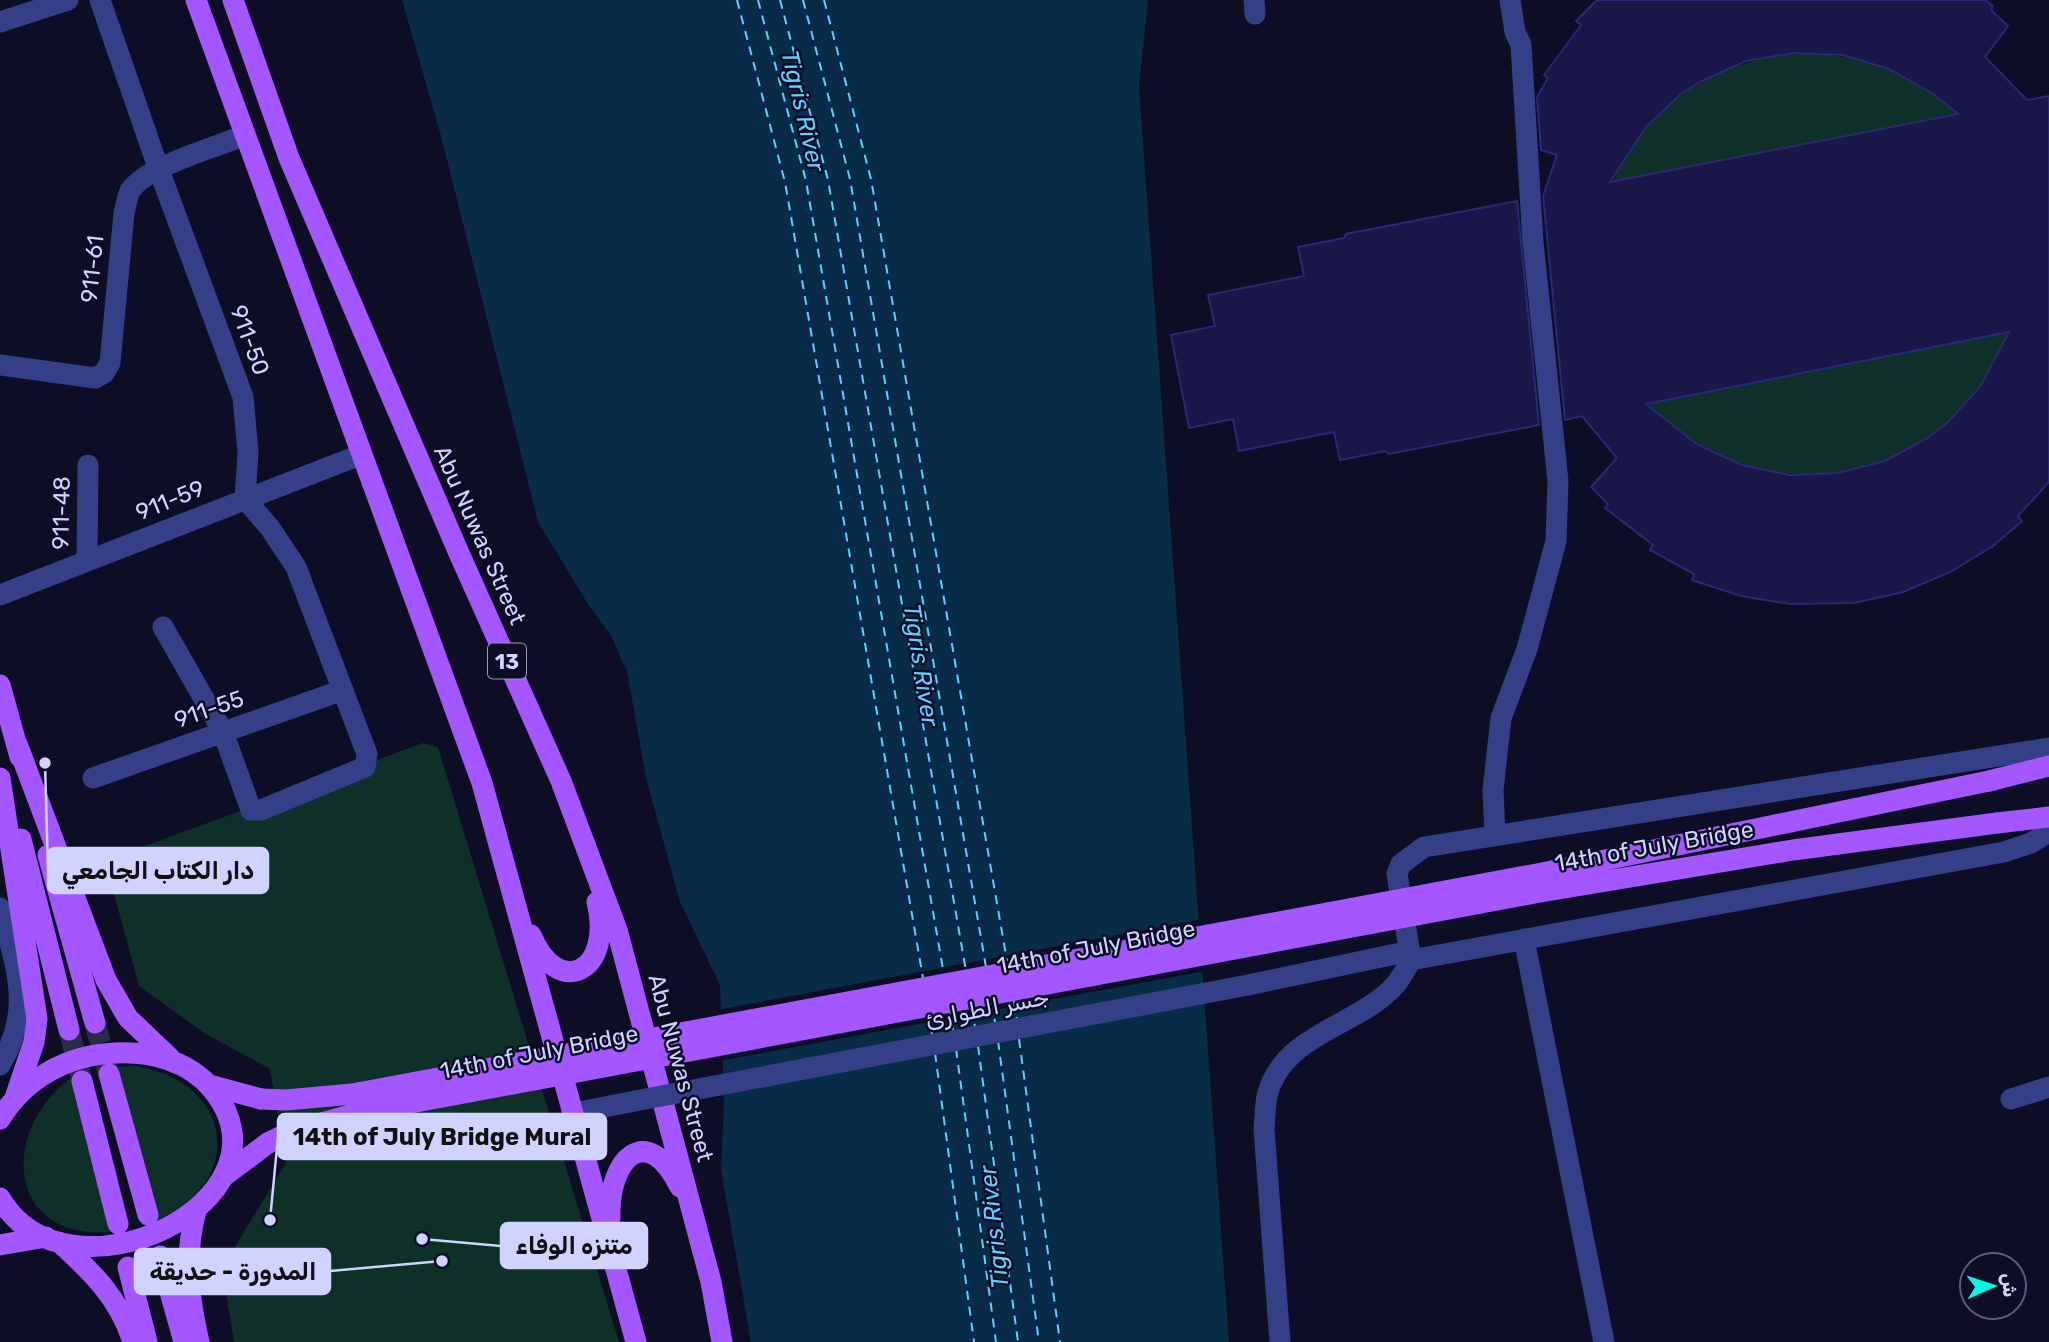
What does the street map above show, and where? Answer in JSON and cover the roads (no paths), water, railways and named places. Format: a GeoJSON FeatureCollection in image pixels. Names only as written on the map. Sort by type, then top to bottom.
{"type":"FeatureCollection","features":[{"type":"Feature","properties":{"kind":"main road"},"geometry":{"type":"LineString","coordinates":[[196,0],[482,783],[634,1332]]}},
{"type":"Feature","properties":{"kind":"main road","name":"Abu Nuwas Street"},"geometry":{"type":"LineString","coordinates":[[233,0],[289,158],[458,551],[561,781],[617,930],[711,1282],[722,1342]]}},
{"type":"Feature","properties":{"kind":"main road"},"geometry":{"type":"LineString","coordinates":[[0,685],[95,1023]]}},
{"type":"Feature","properties":{"kind":"main road"},"geometry":{"type":"LineString","coordinates":[[0,1245],[52,1239],[87,1246],[131,1243],[172,1227],[196,1210],[222,1177],[231,1136],[225,1109],[209,1085],[175,1062],[128,1018],[106,980],[16,744]]}},
{"type":"Feature","properties":{"kind":"main road"},"geometry":{"type":"LineString","coordinates":[[0,763],[69,1030]]}},
{"type":"Feature","properties":{"kind":"main road","name":"14th of July Bridge"},"geometry":{"type":"LineString","coordinates":[[209,1085],[261,1099],[286,1100],[352,1094],[1524,876],[1989,781],[2049,766]]}},
{"type":"Feature","properties":{"kind":"main road"},"geometry":{"type":"LineString","coordinates":[[0,778],[5,849],[37,1019],[26,1068],[14,1098],[0,1119]]}},
{"type":"Feature","properties":{"kind":"main road"},"geometry":{"type":"LineString","coordinates":[[506,864],[536,947],[549,961],[566,972],[580,971],[591,964],[598,948],[602,922],[589,865],[561,781]]}},
{"type":"Feature","properties":{"kind":"main road","name":"14th of July Bridge"},"geometry":{"type":"LineString","coordinates":[[222,1177],[268,1143],[292,1131],[357,1113],[1277,940],[1730,859],[2049,817]]}},
{"type":"Feature","properties":{"kind":"main road"},"geometry":{"type":"LineString","coordinates":[[14,1098],[48,1072],[89,1056],[133,1052],[175,1062]]}},
{"type":"Feature","properties":{"kind":"main road"},"geometry":{"type":"LineString","coordinates":[[109,1074],[148,1215]]}},
{"type":"Feature","properties":{"kind":"main road"},"geometry":{"type":"LineString","coordinates":[[82,1081],[118,1224]]}},
{"type":"Feature","properties":{"kind":"main road"},"geometry":{"type":"LineString","coordinates":[[634,1332],[610,1227],[609,1195],[624,1159],[647,1153],[657,1157],[673,1173],[683,1194],[711,1282]]}},
{"type":"Feature","properties":{"kind":"main road"},"geometry":{"type":"LineString","coordinates":[[0,1198],[21,1223],[52,1239],[103,1284],[125,1316],[133,1342]]}},
{"type":"Feature","properties":{"kind":"main road"},"geometry":{"type":"LineString","coordinates":[[196,1210],[187,1265],[188,1295],[199,1342]]}},
{"type":"Feature","properties":{"kind":"main road"},"geometry":{"type":"LineString","coordinates":[[160,1256],[184,1342]]}},
{"type":"Feature","properties":{"kind":"main road"},"geometry":{"type":"LineString","coordinates":[[128,1267],[147,1342]]}},
{"type":"Feature","properties":{"kind":"street"},"geometry":{"type":"LineString","coordinates":[[0,22],[68,0]]}},
{"type":"Feature","properties":{"kind":"street","name":"911-50"},"geometry":{"type":"LineString","coordinates":[[100,0],[159,170],[243,397],[248,452],[245,499]]}},
{"type":"Feature","properties":{"kind":"street"},"geometry":{"type":"LineString","coordinates":[[1495,834],[1493,790],[1501,718],[1527,649],[1556,541],[1558,481],[1533,242],[1521,45],[1513,27],[1510,0]]}},
{"type":"Feature","properties":{"kind":"street"},"geometry":{"type":"LineString","coordinates":[[1521,45],[1527,31],[1524,0]]}},
{"type":"Feature","properties":{"kind":"street","name":"911-61"},"geometry":{"type":"LineString","coordinates":[[0,365],[95,378],[104,373],[110,363],[124,213],[129,193],[140,180],[159,170],[245,135]]}},
{"type":"Feature","properties":{"kind":"street","name":"911-59"},"geometry":{"type":"LineString","coordinates":[[0,595],[360,455]]}},
{"type":"Feature","properties":{"kind":"street","name":"911-48"},"geometry":{"type":"LineString","coordinates":[[87,561],[88,465]]}},
{"type":"Feature","properties":{"kind":"street"},"geometry":{"type":"LineString","coordinates":[[163,627],[223,732],[251,810],[261,810],[365,767],[367,754],[296,567],[270,527],[245,499]]}},
{"type":"Feature","properties":{"kind":"street","name":"911-55"},"geometry":{"type":"LineString","coordinates":[[93,778],[343,690]]}},
{"type":"Feature","properties":{"kind":"street"},"geometry":{"type":"LineString","coordinates":[[1280,1342],[1264,1129],[1268,1095],[1280,1069],[1316,1035],[1371,1004],[1396,984],[1410,955],[1397,874],[1401,864],[1424,847],[1495,834],[2049,748]]}},
{"type":"Feature","properties":{"kind":"street","name":"جسر الطوارئ"},"geometry":{"type":"LineString","coordinates":[[574,1113],[1410,955],[1524,939],[2004,852],[2031,843],[2049,832]]}},
{"type":"Feature","properties":{"kind":"street"},"geometry":{"type":"LineString","coordinates":[[0,908],[22,997],[18,1024],[0,1065]]}},
{"type":"Feature","properties":{"kind":"street"},"geometry":{"type":"LineString","coordinates":[[1524,939],[1604,1342]]}},
{"type":"Feature","properties":{"kind":"street"},"geometry":{"type":"LineString","coordinates":[[2011,1099],[2049,1087]]}},
{"type":"Feature","properties":{"kind":"water","name":"Tigris River"},"geometry":{"type":"Polygon","coordinates":[[[402,0],[1148,0],[1139,87],[1229,1342],[751,1342],[721,1170],[724,1100],[720,985],[680,902],[646,778],[627,671],[610,634],[588,604],[538,522],[441,136],[402,0]]]}},
{"type":"Feature","properties":{"kind":"tunnel"},"geometry":{"type":"LineString","coordinates":[[95,1023],[108,1072]]}},
{"type":"Feature","properties":{"kind":"tunnel"},"geometry":{"type":"LineString","coordinates":[[69,1030],[82,1081]]}},
{"type":"Feature","properties":{"kind":"place","name":"دار الكتاب الجامعي"},"geometry":{"type":"Point","coordinates":[45,763]}},
{"type":"Feature","properties":{"kind":"place","name":"14th of July Bridge Mural"},"geometry":{"type":"Point","coordinates":[270,1220]}},
{"type":"Feature","properties":{"kind":"place","name":"متنزه الوفاء"},"geometry":{"type":"Point","coordinates":[422,1239]}},
{"type":"Feature","properties":{"kind":"place","name":"المدورة - حديقة"},"geometry":{"type":"Point","coordinates":[442,1261]}}]}
